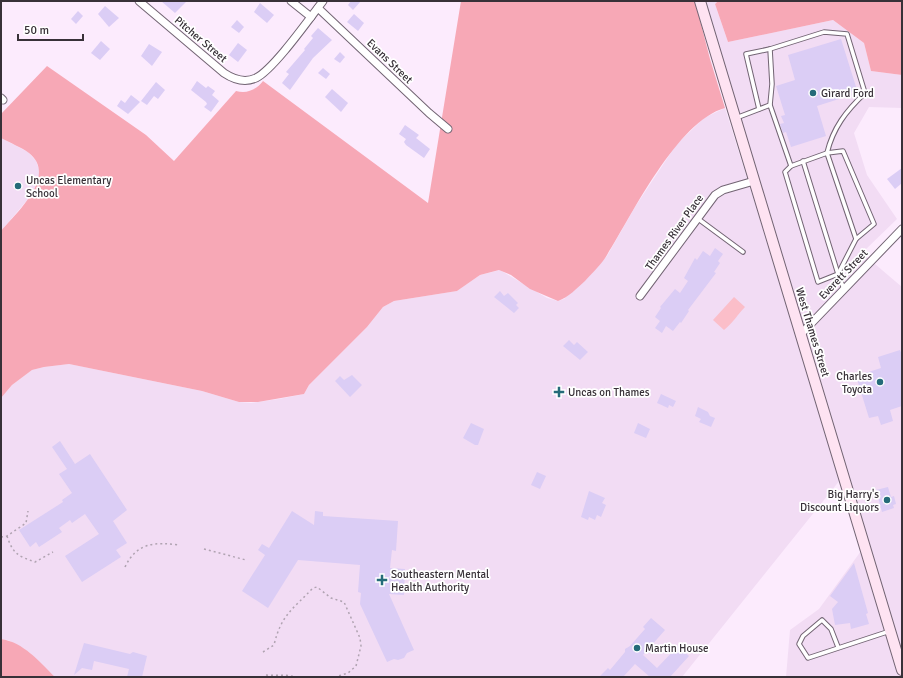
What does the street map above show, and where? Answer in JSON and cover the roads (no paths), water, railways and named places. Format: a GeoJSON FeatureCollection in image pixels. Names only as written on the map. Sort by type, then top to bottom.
{"type":"FeatureCollection","features":[{"type":"Feature","properties":{"kind":"main road","name":"West Thames Street"},"geometry":{"type":"LineString","coordinates":[[700,1],[902,670]]}},
{"type":"Feature","properties":{"kind":"street","name":"Pitcher Street"},"geometry":{"type":"LineString","coordinates":[[139,1],[228,75],[238,80],[254,79],[271,66],[311,17]]}},
{"type":"Feature","properties":{"kind":"street"},"geometry":{"type":"LineString","coordinates":[[291,1],[311,17],[324,1]]}},
{"type":"Feature","properties":{"kind":"street","name":"Evans Street"},"geometry":{"type":"LineString","coordinates":[[318,8],[429,113],[448,129]]}},
{"type":"Feature","properties":{"kind":"street","name":"Thames River Place"},"geometry":{"type":"LineString","coordinates":[[640,296],[712,199],[719,192],[754,181]]}},
{"type":"Feature","properties":{"kind":"street","name":"Everett Street"},"geometry":{"type":"LineString","coordinates":[[801,334],[902,229]]}},
{"type":"Feature","properties":{"kind":"lane"},"geometry":{"type":"LineString","coordinates":[[759,109],[746,54],[770,49],[824,32],[847,34],[865,93],[841,119],[831,138],[828,153],[856,239]]}},
{"type":"Feature","properties":{"kind":"lane"},"geometry":{"type":"LineString","coordinates":[[770,49],[772,84],[770,105],[791,166]]}},
{"type":"Feature","properties":{"kind":"lane"},"geometry":{"type":"LineString","coordinates":[[736,119],[770,105]]}},
{"type":"Feature","properties":{"kind":"lane"},"geometry":{"type":"LineString","coordinates":[[843,151],[874,224],[856,239],[838,274],[818,282],[785,172],[791,166],[803,161],[828,153],[843,151]]}},
{"type":"Feature","properties":{"kind":"lane"},"geometry":{"type":"LineString","coordinates":[[803,161],[844,289]]}},
{"type":"Feature","properties":{"kind":"lane"},"geometry":{"type":"LineString","coordinates":[[697,218],[743,252]]}},
{"type":"Feature","properties":{"kind":"lane"},"geometry":{"type":"LineString","coordinates":[[838,647],[831,629],[822,620],[803,636],[799,644],[808,658],[890,631]]}},
{"type":"Feature","properties":{"kind":"place","name":"Girard Ford"},"geometry":{"type":"Point","coordinates":[813,93]}},
{"type":"Feature","properties":{"kind":"place","name":"Uncas Elementary School"},"geometry":{"type":"Point","coordinates":[18,186]}},
{"type":"Feature","properties":{"kind":"place","name":"Charles Toyota"},"geometry":{"type":"Point","coordinates":[880,382]}},
{"type":"Feature","properties":{"kind":"place","name":"Uncas on Thames"},"geometry":{"type":"Point","coordinates":[559,392]}},
{"type":"Feature","properties":{"kind":"place","name":"Big Harry's Discount Liquors"},"geometry":{"type":"Point","coordinates":[887,500]}},
{"type":"Feature","properties":{"kind":"place","name":"Southeastern Mental Health Authority"},"geometry":{"type":"Point","coordinates":[382,580]}},
{"type":"Feature","properties":{"kind":"place","name":"Martin House"},"geometry":{"type":"Point","coordinates":[637,648]}}]}
